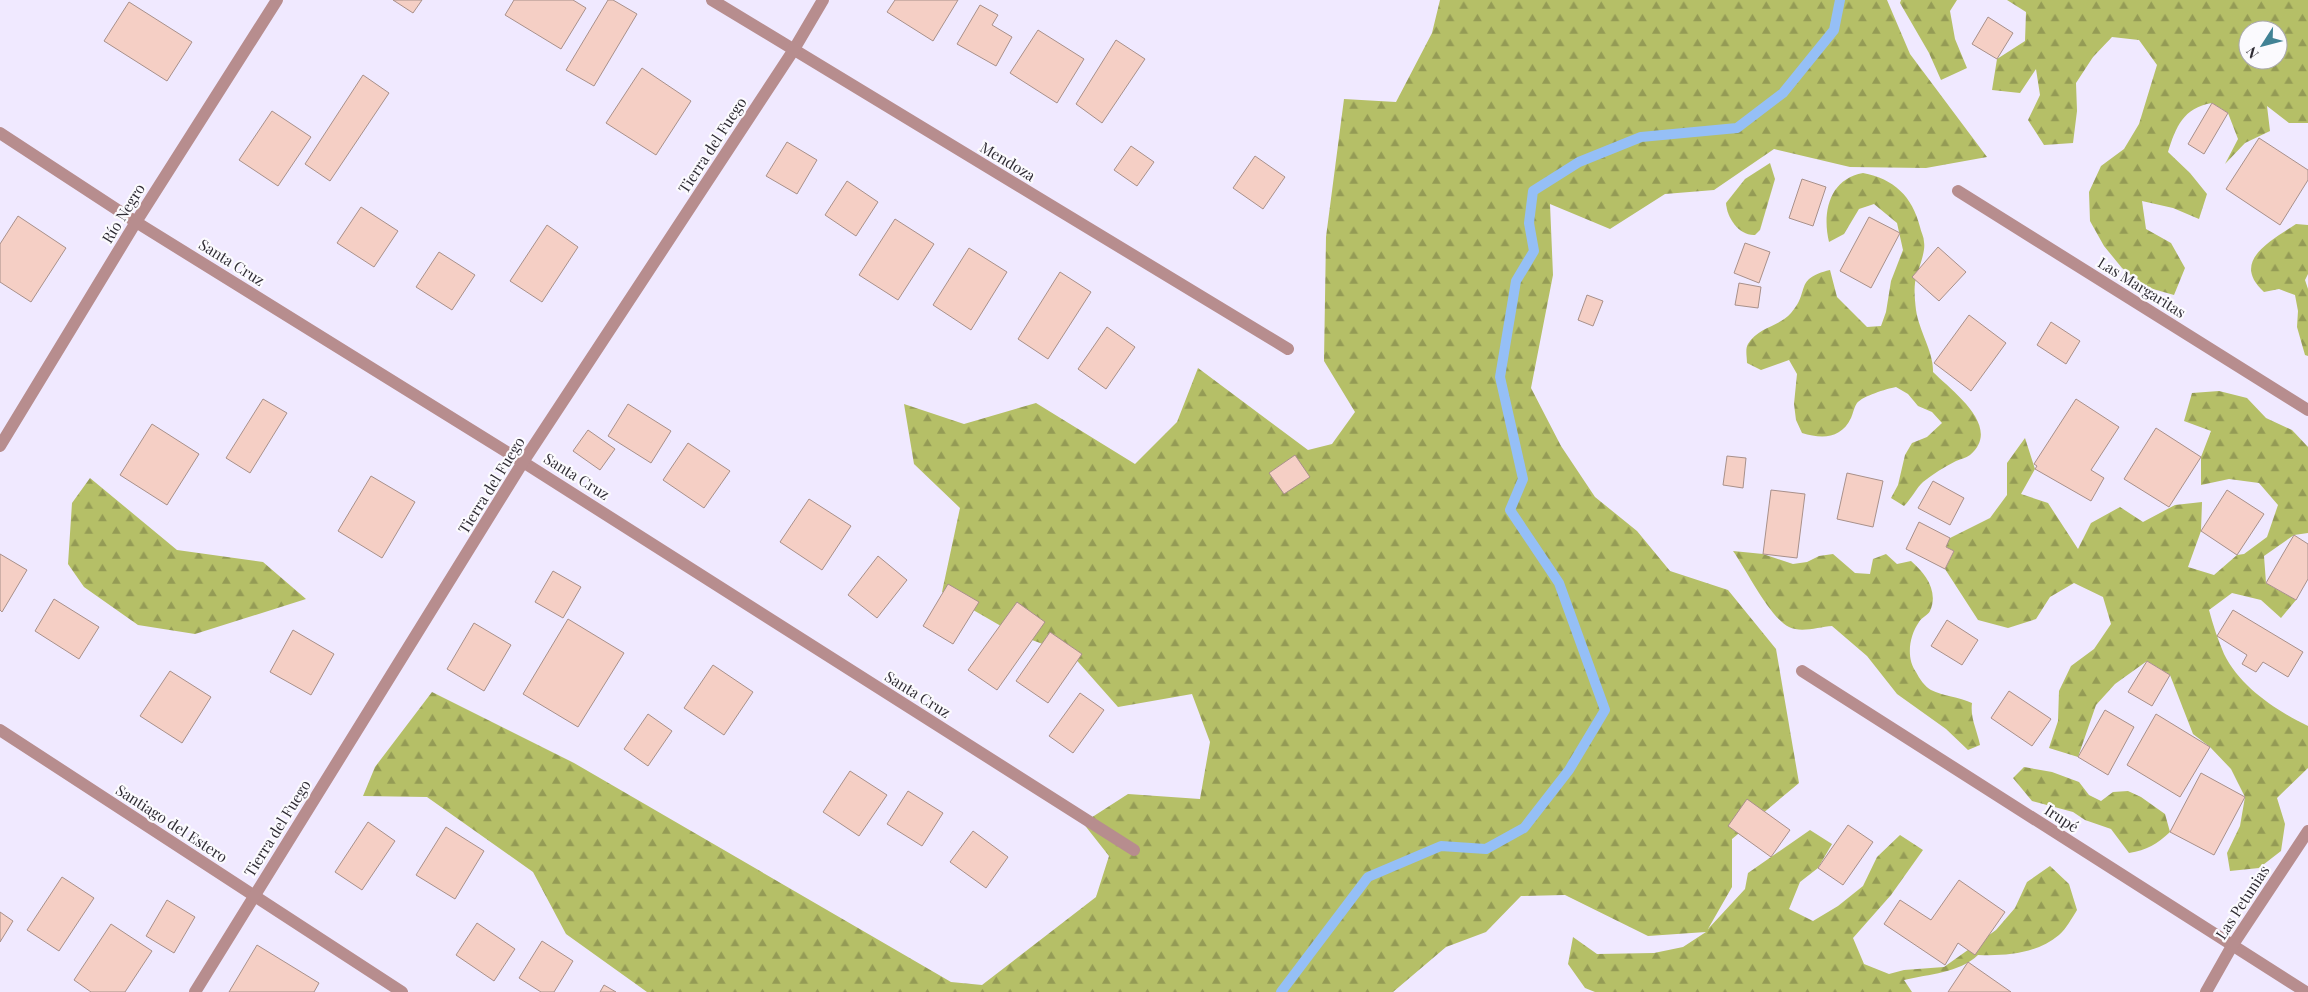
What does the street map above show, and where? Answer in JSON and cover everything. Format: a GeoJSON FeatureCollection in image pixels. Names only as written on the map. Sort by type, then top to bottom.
{"type":"FeatureCollection","features":[{"type":"Feature","properties":{"kind":"street","name":"Río Negro"},"geometry":{"type":"LineString","coordinates":[[0,446],[136,222],[277,0]]}},
{"type":"Feature","properties":{"kind":"street","name":"Mendoza"},"geometry":{"type":"LineString","coordinates":[[712,0],[793,51],[1288,349]]}},
{"type":"Feature","properties":{"kind":"street","name":"Tierra del Fuego"},"geometry":{"type":"LineString","coordinates":[[195,992],[524,462],[793,51],[823,0]]}},
{"type":"Feature","properties":{"kind":"street","name":"Santa Cruz"},"geometry":{"type":"LineString","coordinates":[[0,132],[136,222],[524,462],[1134,850]]}},
{"type":"Feature","properties":{"kind":"street","name":"Las Margaritas"},"geometry":{"type":"LineString","coordinates":[[1958,191],[2308,410]]}},
{"type":"Feature","properties":{"kind":"street","name":"Irupé"},"geometry":{"type":"LineString","coordinates":[[1802,671],[2306,992]]}},
{"type":"Feature","properties":{"kind":"street","name":"Santiago del Estero"},"geometry":{"type":"LineString","coordinates":[[0,730],[402,992]]}},
{"type":"Feature","properties":{"kind":"street","name":"Las Petunias"},"geometry":{"type":"LineString","coordinates":[[2206,992],[2232,946],[2308,831]]}},
{"type":"Feature","properties":{"kind":"green space"},"geometry":{"type":"Polygon","coordinates":[[[1440,0],[1887,0],[1910,54],[1987,157],[1926,168],[1850,167],[1774,149],[1714,190],[1665,194],[1610,229],[1550,204],[1553,275],[1531,388],[1561,446],[1595,497],[1637,531],[1670,571],[1728,590],[1776,649],[1799,783],[1732,839],[1732,887],[1708,929],[1745,889],[1748,873],[1810,830],[1832,844],[1818,868],[1800,882],[1789,909],[1813,921],[1838,906],[1863,886],[1877,857],[1900,835],[1923,850],[1891,895],[1853,938],[1864,964],[1889,974],[1904,970],[1944,967],[1996,930],[2015,908],[2027,882],[2050,866],[2069,884],[2077,910],[2059,935],[2031,950],[2010,954],[1978,955],[1962,966],[1904,980],[1912,992],[1595,992],[1585,988],[1568,964],[1573,937],[1597,954],[1654,953],[1683,947],[1706,932],[1648,936],[1565,895],[1521,896],[1486,932],[1446,947],[1393,992],[647,992],[566,934],[533,872],[427,797],[363,796],[375,767],[432,692],[574,763],[951,982],[982,985],[1096,897],[1109,856],[1083,823],[1128,794],[1200,799],[1210,742],[1192,694],[1118,707],[1072,655],[1013,633],[942,592],[960,508],[914,464],[904,404],[964,424],[1036,403],[1135,464],[1177,422],[1198,368],[1308,450],[1332,444],[1355,412],[1324,361],[1326,237],[1344,99],[1396,102],[1432,33],[1440,0]]]}},
{"type":"Feature","properties":{"kind":"green space"},"geometry":{"type":"Polygon","coordinates":[[[1901,0],[1957,0],[1950,11],[1955,39],[1967,68],[1941,80],[1929,53],[1900,3],[1901,0]]]}},
{"type":"Feature","properties":{"kind":"green space"},"geometry":{"type":"Polygon","coordinates":[[[2007,0],[2308,0],[2308,123],[2289,123],[2267,106],[2270,131],[2245,143],[2225,164],[2238,139],[2228,113],[2212,103],[2194,109],[2187,114],[2174,134],[2168,152],[2190,173],[2207,194],[2199,219],[2173,208],[2142,201],[2146,229],[2171,243],[2185,268],[2174,295],[2146,287],[2122,268],[2104,246],[2090,221],[2089,192],[2101,166],[2124,149],[2139,124],[2157,65],[2139,40],[2112,37],[2093,57],[2076,83],[2077,111],[2073,143],[2044,145],[2028,120],[2040,95],[2036,69],[2020,93],[1992,90],[1997,59],[2025,41],[2026,12],[2007,0]]]}},
{"type":"Feature","properties":{"kind":"green space"},"geometry":{"type":"Polygon","coordinates":[[[1770,163],[1775,179],[1760,230],[1755,235],[1749,235],[1739,229],[1731,220],[1726,203],[1745,179],[1770,163]]]}},
{"type":"Feature","properties":{"kind":"green space"},"geometry":{"type":"Polygon","coordinates":[[[1863,173],[1893,185],[1907,198],[1917,216],[1924,238],[1924,246],[1923,257],[1915,283],[1916,307],[1920,326],[1931,357],[1933,372],[1971,410],[1978,421],[1981,433],[1979,444],[1970,455],[1947,466],[1927,479],[1904,506],[1891,498],[1898,485],[1905,455],[1912,443],[1927,437],[1942,423],[1932,412],[1918,406],[1908,394],[1896,387],[1860,400],[1847,425],[1836,434],[1817,436],[1802,433],[1796,420],[1794,404],[1797,374],[1789,360],[1761,370],[1747,363],[1747,348],[1752,338],[1786,318],[1797,305],[1804,287],[1811,277],[1830,270],[1837,297],[1867,327],[1881,326],[1886,312],[1891,281],[1903,250],[1897,223],[1874,204],[1859,209],[1844,234],[1829,242],[1827,231],[1828,209],[1835,190],[1851,176],[1863,173]]]}},
{"type":"Feature","properties":{"kind":"green space"},"geometry":{"type":"Polygon","coordinates":[[[2296,224],[2308,225],[2308,274],[2305,280],[2308,289],[2308,356],[2305,355],[2297,327],[2298,311],[2295,295],[2279,289],[2264,292],[2255,281],[2251,271],[2253,261],[2258,253],[2276,237],[2296,224]]]}},
{"type":"Feature","properties":{"kind":"green space"},"geometry":{"type":"Polygon","coordinates":[[[2219,391],[2247,398],[2266,418],[2292,430],[2308,447],[2308,533],[2294,535],[2264,556],[2266,583],[2296,600],[2281,618],[2261,600],[2232,593],[2209,610],[2224,654],[2240,677],[2260,697],[2308,726],[2308,768],[2277,798],[2285,824],[2281,851],[2259,868],[2230,871],[2227,853],[2240,826],[2245,797],[2231,769],[2210,747],[2193,734],[2170,675],[2147,661],[2115,684],[2096,705],[2078,757],[2049,748],[2058,721],[2059,691],[2071,666],[2094,649],[2111,624],[2103,597],[2074,583],[2050,597],[2036,619],[2008,628],[1978,620],[1945,569],[1954,551],[1946,547],[1950,538],[1990,518],[2007,495],[2007,463],[2025,438],[2035,469],[2021,494],[2048,503],[2078,549],[2091,523],[2120,507],[2143,522],[2175,505],[2202,502],[2201,531],[2188,567],[2214,575],[2237,555],[2244,554],[2267,537],[2278,505],[2259,483],[2229,479],[2201,485],[2201,457],[2211,431],[2184,421],[2192,393],[2219,391]]]}},
{"type":"Feature","properties":{"kind":"green space"},"geometry":{"type":"Polygon","coordinates":[[[90,478],[177,550],[263,562],[306,599],[195,634],[138,625],[84,587],[68,564],[72,503],[90,478]]]}},
{"type":"Feature","properties":{"kind":"green space"},"geometry":{"type":"Polygon","coordinates":[[[1733,551],[1763,554],[1793,564],[1833,554],[1855,573],[1870,574],[1873,559],[1886,554],[1897,564],[1911,561],[1926,577],[1933,596],[1930,611],[1919,622],[1911,640],[1910,654],[1913,666],[1922,682],[1931,690],[1972,703],[1973,719],[1980,745],[1968,750],[1946,729],[1897,694],[1867,656],[1832,626],[1799,630],[1789,627],[1782,622],[1766,604],[1733,551]]]}},
{"type":"Feature","properties":{"kind":"green space"},"geometry":{"type":"Polygon","coordinates":[[[2024,767],[2052,772],[2079,782],[2089,795],[2101,801],[2113,792],[2128,791],[2141,797],[2165,814],[2170,832],[2151,846],[2129,853],[2111,829],[2085,820],[2073,812],[2032,801],[2013,778],[2024,767]]]}},
{"type":"Feature","properties":{"kind":"building"},"geometry":{"type":"Polygon","coordinates":[[[393,0],[422,0],[413,13],[393,0]]]}},
{"type":"Feature","properties":{"kind":"building"},"geometry":{"type":"Polygon","coordinates":[[[514,0],[573,0],[586,8],[561,49],[505,15],[514,0]]]}},
{"type":"Feature","properties":{"kind":"building"},"geometry":{"type":"Polygon","coordinates":[[[608,0],[613,0],[637,14],[594,86],[566,70],[608,0]]]}},
{"type":"Feature","properties":{"kind":"building"},"geometry":{"type":"Polygon","coordinates":[[[895,0],[958,0],[933,41],[887,12],[895,0]]]}},
{"type":"Feature","properties":{"kind":"building"},"geometry":{"type":"Polygon","coordinates":[[[129,2],[192,42],[167,81],[104,41],[129,2]]]}},
{"type":"Feature","properties":{"kind":"building"},"geometry":{"type":"Polygon","coordinates":[[[980,5],[998,15],[992,25],[1012,37],[996,66],[957,44],[980,5]]]}},
{"type":"Feature","properties":{"kind":"building"},"geometry":{"type":"Polygon","coordinates":[[[1988,17],[2013,33],[1997,59],[1972,44],[1988,17]]]}},
{"type":"Feature","properties":{"kind":"building"},"geometry":{"type":"Polygon","coordinates":[[[1038,30],[1084,59],[1057,103],[1010,73],[1038,30]]]}},
{"type":"Feature","properties":{"kind":"building"},"geometry":{"type":"Polygon","coordinates":[[[1116,40],[1145,59],[1102,123],[1076,104],[1116,40]]]}},
{"type":"Feature","properties":{"kind":"building"},"geometry":{"type":"Polygon","coordinates":[[[642,68],[691,101],[656,155],[606,123],[642,68]]]}},
{"type":"Feature","properties":{"kind":"building"},"geometry":{"type":"Polygon","coordinates":[[[363,75],[389,93],[330,181],[305,164],[363,75]]]}},
{"type":"Feature","properties":{"kind":"building"},"geometry":{"type":"Polygon","coordinates":[[[2212,103],[2228,113],[2204,154],[2188,144],[2212,103]]]}},
{"type":"Feature","properties":{"kind":"building"},"geometry":{"type":"Polygon","coordinates":[[[272,111],[311,137],[278,186],[239,160],[272,111]]]}},
{"type":"Feature","properties":{"kind":"building"},"geometry":{"type":"Polygon","coordinates":[[[2259,138],[2308,170],[2308,180],[2280,225],[2226,189],[2259,138]]]}},
{"type":"Feature","properties":{"kind":"building"},"geometry":{"type":"Polygon","coordinates":[[[787,142],[817,160],[797,194],[766,176],[787,142]]]}},
{"type":"Feature","properties":{"kind":"building"},"geometry":{"type":"Polygon","coordinates":[[[1131,146],[1154,162],[1137,186],[1114,170],[1131,146]]]}},
{"type":"Feature","properties":{"kind":"building"},"geometry":{"type":"Polygon","coordinates":[[[1255,156],[1285,177],[1263,209],[1233,188],[1255,156]]]}},
{"type":"Feature","properties":{"kind":"building"},"geometry":{"type":"Polygon","coordinates":[[[1802,179],[1826,187],[1813,226],[1789,218],[1802,179]]]}},
{"type":"Feature","properties":{"kind":"building"},"geometry":{"type":"Polygon","coordinates":[[[847,181],[878,202],[856,236],[825,215],[847,181]]]}},
{"type":"Feature","properties":{"kind":"building"},"geometry":{"type":"Polygon","coordinates":[[[361,207],[398,231],[374,267],[337,243],[361,207]]]}},
{"type":"Feature","properties":{"kind":"building"},"geometry":{"type":"Polygon","coordinates":[[[18,216],[66,248],[31,302],[0,282],[0,244],[18,216]]]}},
{"type":"Feature","properties":{"kind":"building"},"geometry":{"type":"Polygon","coordinates":[[[1869,217],[1900,233],[1871,288],[1840,271],[1869,217]]]}},
{"type":"Feature","properties":{"kind":"building"},"geometry":{"type":"Polygon","coordinates":[[[895,219],[934,244],[898,300],[859,275],[895,219]]]}},
{"type":"Feature","properties":{"kind":"building"},"geometry":{"type":"Polygon","coordinates":[[[547,225],[578,247],[542,302],[510,281],[547,225]]]}},
{"type":"Feature","properties":{"kind":"building"},"geometry":{"type":"Polygon","coordinates":[[[1745,243],[1770,252],[1759,283],[1734,273],[1745,243]]]}},
{"type":"Feature","properties":{"kind":"building"},"geometry":{"type":"Polygon","coordinates":[[[1938,247],[1966,272],[1939,301],[1912,277],[1938,247]]]}},
{"type":"Feature","properties":{"kind":"building"},"geometry":{"type":"Polygon","coordinates":[[[969,248],[1007,272],[971,330],[933,305],[969,248]]]}},
{"type":"Feature","properties":{"kind":"building"},"geometry":{"type":"Polygon","coordinates":[[[439,252],[475,275],[452,310],[416,287],[439,252]]]}},
{"type":"Feature","properties":{"kind":"building"},"geometry":{"type":"Polygon","coordinates":[[[1060,272],[1091,292],[1048,359],[1018,339],[1060,272]]]}},
{"type":"Feature","properties":{"kind":"building"},"geometry":{"type":"Polygon","coordinates":[[[1739,283],[1761,287],[1758,308],[1735,305],[1739,283]]]}},
{"type":"Feature","properties":{"kind":"building"},"geometry":{"type":"Polygon","coordinates":[[[1587,295],[1603,301],[1593,326],[1578,320],[1587,295]]]}},
{"type":"Feature","properties":{"kind":"building"},"geometry":{"type":"Polygon","coordinates":[[[1969,315],[2006,343],[1971,391],[1934,363],[1969,315]]]}},
{"type":"Feature","properties":{"kind":"building"},"geometry":{"type":"Polygon","coordinates":[[[2051,322],[2080,341],[2066,364],[2037,345],[2051,322]]]}},
{"type":"Feature","properties":{"kind":"building"},"geometry":{"type":"Polygon","coordinates":[[[1107,327],[1135,347],[1106,389],[1078,369],[1107,327]]]}},
{"type":"Feature","properties":{"kind":"building"},"geometry":{"type":"Polygon","coordinates":[[[263,399],[287,413],[250,473],[226,458],[263,399]]]}},
{"type":"Feature","properties":{"kind":"building"},"geometry":{"type":"Polygon","coordinates":[[[2076,399],[2119,427],[2091,470],[2104,478],[2091,501],[2035,469],[2037,466],[2034,464],[2076,399]]]}},
{"type":"Feature","properties":{"kind":"building"},"geometry":{"type":"Polygon","coordinates":[[[628,404],[671,431],[651,463],[608,436],[628,404]]]}},
{"type":"Feature","properties":{"kind":"building"},"geometry":{"type":"Polygon","coordinates":[[[152,424],[199,454],[167,505],[120,475],[152,424]]]}},
{"type":"Feature","properties":{"kind":"building"},"geometry":{"type":"Polygon","coordinates":[[[2156,428],[2201,457],[2169,507],[2124,479],[2156,428]]]}},
{"type":"Feature","properties":{"kind":"building"},"geometry":{"type":"Polygon","coordinates":[[[588,430],[615,449],[600,470],[573,451],[588,430]]]}},
{"type":"Feature","properties":{"kind":"building"},"geometry":{"type":"Polygon","coordinates":[[[688,443],[730,471],[704,508],[663,480],[688,443]]]}},
{"type":"Feature","properties":{"kind":"building"},"geometry":{"type":"Polygon","coordinates":[[[1295,455],[1310,477],[1284,494],[1269,473],[1295,455]]]}},
{"type":"Feature","properties":{"kind":"building"},"geometry":{"type":"Polygon","coordinates":[[[1727,456],[1746,458],[1743,488],[1723,485],[1727,456]]]}},
{"type":"Feature","properties":{"kind":"building"},"geometry":{"type":"Polygon","coordinates":[[[1847,473],[1883,481],[1873,527],[1837,519],[1847,473]]]}},
{"type":"Feature","properties":{"kind":"building"},"geometry":{"type":"Polygon","coordinates":[[[371,476],[415,502],[382,558],[338,531],[371,476]]]}},
{"type":"Feature","properties":{"kind":"building"},"geometry":{"type":"Polygon","coordinates":[[[1933,481],[1964,498],[1950,525],[1918,508],[1933,481]]]}},
{"type":"Feature","properties":{"kind":"building"},"geometry":{"type":"Polygon","coordinates":[[[1771,490],[1805,494],[1797,558],[1763,554],[1771,490]]]}},
{"type":"Feature","properties":{"kind":"building"},"geometry":{"type":"Polygon","coordinates":[[[2227,490],[2264,514],[2237,555],[2201,531],[2227,490]]]}},
{"type":"Feature","properties":{"kind":"building"},"geometry":{"type":"Polygon","coordinates":[[[809,499],[851,526],[822,570],[780,542],[809,499]]]}},
{"type":"Feature","properties":{"kind":"building"},"geometry":{"type":"Polygon","coordinates":[[[1919,522],[1950,538],[1946,547],[1954,551],[1945,569],[1906,549],[1919,522]]]}},
{"type":"Feature","properties":{"kind":"building"},"geometry":{"type":"Polygon","coordinates":[[[2294,535],[2308,544],[2308,579],[2296,600],[2266,583],[2294,535]]]}},
{"type":"Feature","properties":{"kind":"building"},"geometry":{"type":"Polygon","coordinates":[[[0,554],[27,570],[2,612],[0,610],[0,554]]]}},
{"type":"Feature","properties":{"kind":"building"},"geometry":{"type":"Polygon","coordinates":[[[878,556],[907,580],[877,618],[848,595],[878,556]]]}},
{"type":"Feature","properties":{"kind":"building"},"geometry":{"type":"Polygon","coordinates":[[[553,571],[581,587],[563,618],[535,602],[553,571]]]}},
{"type":"Feature","properties":{"kind":"building"},"geometry":{"type":"Polygon","coordinates":[[[948,584],[979,602],[953,644],[923,626],[948,584]]]}},
{"type":"Feature","properties":{"kind":"building"},"geometry":{"type":"Polygon","coordinates":[[[54,599],[99,627],[79,659],[35,631],[54,599]]]}},
{"type":"Feature","properties":{"kind":"building"},"geometry":{"type":"Polygon","coordinates":[[[1017,602],[1045,622],[997,690],[968,670],[1017,602]]]}},
{"type":"Feature","properties":{"kind":"building"},"geometry":{"type":"Polygon","coordinates":[[[2233,610],[2303,652],[2288,677],[2263,662],[2256,672],[2242,664],[2247,655],[2217,636],[2233,610]]]}},
{"type":"Feature","properties":{"kind":"building"},"geometry":{"type":"Polygon","coordinates":[[[568,619],[624,653],[578,727],[523,694],[568,619]]]}},
{"type":"Feature","properties":{"kind":"building"},"geometry":{"type":"Polygon","coordinates":[[[1947,620],[1978,640],[1962,665],[1931,646],[1947,620]]]}},
{"type":"Feature","properties":{"kind":"building"},"geometry":{"type":"Polygon","coordinates":[[[474,623],[511,645],[484,691],[447,669],[474,623]]]}},
{"type":"Feature","properties":{"kind":"building"},"geometry":{"type":"Polygon","coordinates":[[[293,630],[334,654],[311,695],[270,672],[293,630]]]}},
{"type":"Feature","properties":{"kind":"building"},"geometry":{"type":"Polygon","coordinates":[[[1050,632],[1082,654],[1048,703],[1016,681],[1050,632]]]}},
{"type":"Feature","properties":{"kind":"building"},"geometry":{"type":"Polygon","coordinates":[[[2147,661],[2170,675],[2152,706],[2128,692],[2147,661]]]}},
{"type":"Feature","properties":{"kind":"building"},"geometry":{"type":"Polygon","coordinates":[[[713,665],[753,692],[724,735],[684,708],[713,665]]]}},
{"type":"Feature","properties":{"kind":"building"},"geometry":{"type":"Polygon","coordinates":[[[170,671],[211,697],[182,743],[140,716],[170,671]]]}},
{"type":"Feature","properties":{"kind":"building"},"geometry":{"type":"Polygon","coordinates":[[[2009,691],[2051,719],[2032,746],[1991,718],[2009,691]]]}},
{"type":"Feature","properties":{"kind":"building"},"geometry":{"type":"Polygon","coordinates":[[[1080,693],[1104,710],[1073,753],[1049,736],[1080,693]]]}},
{"type":"Feature","properties":{"kind":"building"},"geometry":{"type":"Polygon","coordinates":[[[2105,710],[2134,727],[2108,775],[2078,757],[2105,710]]]}},
{"type":"Feature","properties":{"kind":"building"},"geometry":{"type":"Polygon","coordinates":[[[648,714],[672,731],[648,766],[624,749],[648,714]]]}},
{"type":"Feature","properties":{"kind":"building"},"geometry":{"type":"Polygon","coordinates":[[[2156,714],[2210,747],[2180,797],[2127,765],[2156,714]]]}},
{"type":"Feature","properties":{"kind":"building"},"geometry":{"type":"Polygon","coordinates":[[[850,771],[887,795],[859,836],[823,812],[850,771]]]}},
{"type":"Feature","properties":{"kind":"building"},"geometry":{"type":"Polygon","coordinates":[[[2201,773],[2245,797],[2214,855],[2170,832],[2201,773]]]}},
{"type":"Feature","properties":{"kind":"building"},"geometry":{"type":"Polygon","coordinates":[[[908,791],[943,813],[922,846],[887,824],[908,791]]]}},
{"type":"Feature","properties":{"kind":"building"},"geometry":{"type":"Polygon","coordinates":[[[1747,799],[1790,830],[1771,857],[1728,826],[1747,799]]]}},
{"type":"Feature","properties":{"kind":"building"},"geometry":{"type":"Polygon","coordinates":[[[368,822],[395,841],[362,890],[335,872],[368,822]]]}},
{"type":"Feature","properties":{"kind":"building"},"geometry":{"type":"Polygon","coordinates":[[[1848,825],[1873,842],[1843,885],[1818,868],[1848,825]]]}},
{"type":"Feature","properties":{"kind":"building"},"geometry":{"type":"Polygon","coordinates":[[[446,827],[484,851],[455,899],[416,875],[446,827]]]}},
{"type":"Feature","properties":{"kind":"building"},"geometry":{"type":"Polygon","coordinates":[[[973,831],[1008,857],[986,888],[950,862],[973,831]]]}},
{"type":"Feature","properties":{"kind":"building"},"geometry":{"type":"Polygon","coordinates":[[[62,877],[94,898],[59,951],[27,930],[62,877]]]}},
{"type":"Feature","properties":{"kind":"building"},"geometry":{"type":"Polygon","coordinates":[[[1959,880],[2005,912],[1975,955],[1958,943],[1945,965],[1884,924],[1900,900],[1931,920],[1959,880]]]}},
{"type":"Feature","properties":{"kind":"building"},"geometry":{"type":"Polygon","coordinates":[[[167,900],[195,917],[174,953],[146,936],[167,900]]]}},
{"type":"Feature","properties":{"kind":"building"},"geometry":{"type":"Polygon","coordinates":[[[0,912],[13,921],[0,942],[0,912]]]}},
{"type":"Feature","properties":{"kind":"building"},"geometry":{"type":"Polygon","coordinates":[[[477,923],[515,949],[494,981],[456,955],[477,923]]]}},
{"type":"Feature","properties":{"kind":"building"},"geometry":{"type":"Polygon","coordinates":[[[111,924],[152,951],[125,992],[91,992],[74,980],[111,924]]]}},
{"type":"Feature","properties":{"kind":"building"},"geometry":{"type":"Polygon","coordinates":[[[542,941],[573,961],[554,992],[541,992],[519,978],[542,941]]]}},
{"type":"Feature","properties":{"kind":"building"},"geometry":{"type":"Polygon","coordinates":[[[257,945],[319,983],[314,992],[229,992],[257,945]]]}},
{"type":"Feature","properties":{"kind":"building"},"geometry":{"type":"Polygon","coordinates":[[[1968,962],[2011,992],[1948,992],[1968,962]]]}},
{"type":"Feature","properties":{"kind":"building"},"geometry":{"type":"Polygon","coordinates":[[[604,985],[616,992],[600,992],[604,985]]]}},
{"type":"Feature","properties":{"kind":"waterway"},"geometry":{"type":"LineString","coordinates":[[1281,992],[1368,877],[1441,846],[1486,849],[1524,828],[1569,770],[1605,710],[1559,583],[1510,510],[1523,479],[1500,377],[1516,281],[1534,251],[1529,223],[1533,191],[1579,162],[1641,137],[1737,128],[1783,93],[1834,30],[1840,0]]}}]}
